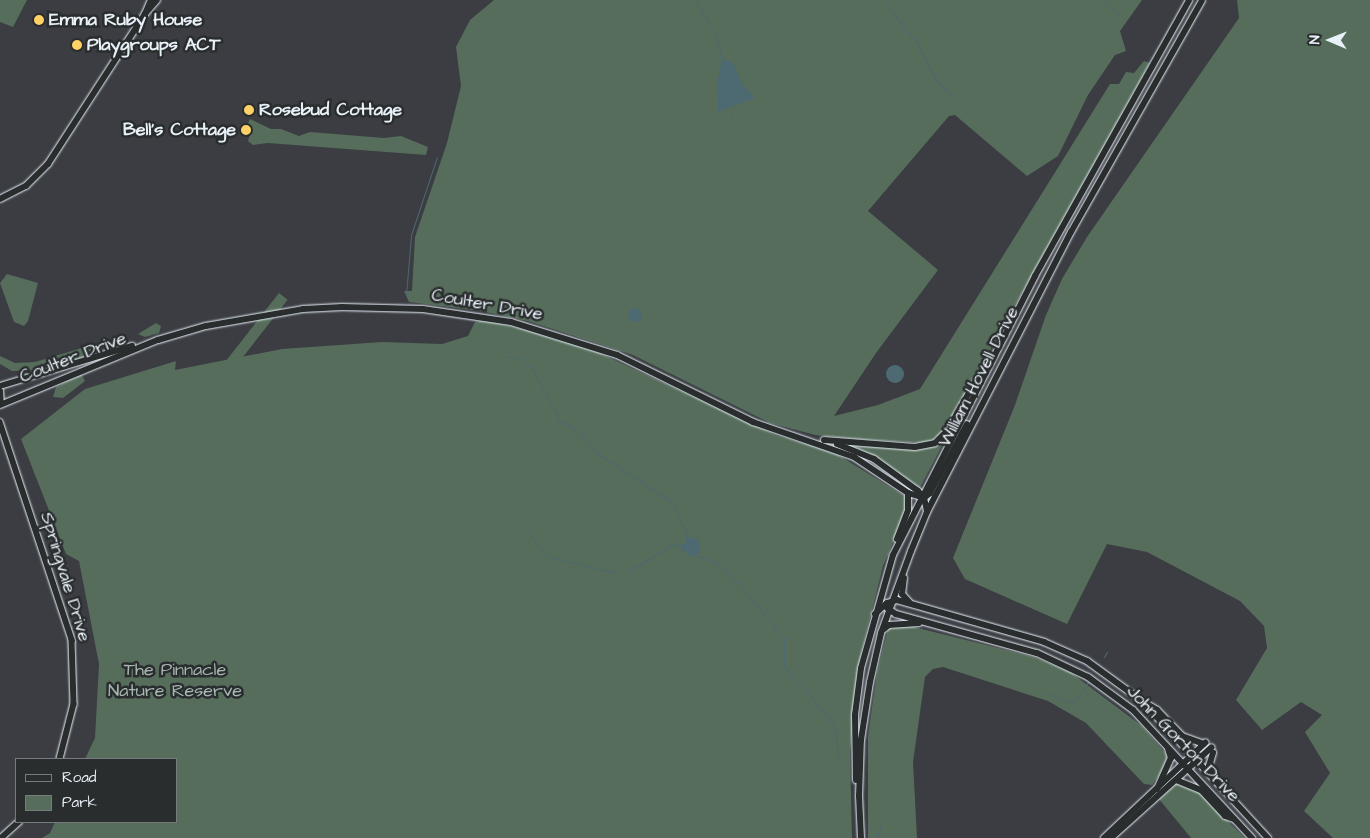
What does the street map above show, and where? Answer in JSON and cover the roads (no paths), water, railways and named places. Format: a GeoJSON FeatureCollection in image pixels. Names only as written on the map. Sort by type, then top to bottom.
{"type":"FeatureCollection","features":[{"type":"Feature","properties":{"kind":"main road","name":"William Hovell Drive"},"geometry":{"type":"LineString","coordinates":[[861,838],[855,715],[861,668],[881,590],[893,555],[1035,276],[1189,0]]}},
{"type":"Feature","properties":{"kind":"main road","name":"William Hovell Drive"},"geometry":{"type":"LineString","coordinates":[[859,796],[865,711],[887,607],[892,601],[927,512],[1071,232],[1202,0]]}},
{"type":"Feature","properties":{"kind":"main road"},"geometry":{"type":"LineString","coordinates":[[824,440],[915,448],[940,440],[1035,276]]}},
{"type":"Feature","properties":{"kind":"main road","name":"Coulter Drive"},"geometry":{"type":"LineString","coordinates":[[0,386],[206,326],[280,312],[342,306],[400,307],[511,322],[617,355],[753,422],[854,457],[908,493],[922,497]]}},
{"type":"Feature","properties":{"kind":"main road","name":"Coulter Drive"},"geometry":{"type":"LineString","coordinates":[[0,405],[158,340]]}},
{"type":"Feature","properties":{"kind":"main road"},"geometry":{"type":"LineString","coordinates":[[0,391],[0,405]]}},
{"type":"Feature","properties":{"kind":"main road"},"geometry":{"type":"LineString","coordinates":[[927,512],[922,497],[930,494],[973,413],[981,405]]}},
{"type":"Feature","properties":{"kind":"main road","name":"Coulter Drive"},"geometry":{"type":"LineString","coordinates":[[792,436],[824,440],[874,459],[922,497]]}},
{"type":"Feature","properties":{"kind":"main road"},"geometry":{"type":"LineString","coordinates":[[893,555],[908,510],[908,493]]}},
{"type":"Feature","properties":{"kind":"main road"},"geometry":{"type":"LineString","coordinates":[[911,551],[902,585],[905,600],[913,605]]}},
{"type":"Feature","properties":{"kind":"main road"},"geometry":{"type":"LineString","coordinates":[[874,615],[887,607],[881,590]]}},
{"type":"Feature","properties":{"kind":"main road","name":"John Gorton Drive"},"geometry":{"type":"LineString","coordinates":[[892,601],[913,605],[1056,646],[1097,667],[1142,701],[1268,838]]}},
{"type":"Feature","properties":{"kind":"main road","name":"John Gorton Drive"},"geometry":{"type":"LineString","coordinates":[[887,607],[925,622],[1037,653],[1067,665],[1127,705],[1252,838]]}},
{"type":"Feature","properties":{"kind":"main road"},"geometry":{"type":"LineString","coordinates":[[881,633],[889,624],[925,622]]}},
{"type":"Feature","properties":{"kind":"main road"},"geometry":{"type":"LineString","coordinates":[[1142,701],[1157,710],[1182,736],[1205,744]]}},
{"type":"Feature","properties":{"kind":"main road"},"geometry":{"type":"LineString","coordinates":[[1157,789],[1171,758],[1166,745]]}},
{"type":"Feature","properties":{"kind":"main road"},"geometry":{"type":"LineString","coordinates":[[1211,776],[1209,766],[1212,751]]}},
{"type":"Feature","properties":{"kind":"main road"},"geometry":{"type":"LineString","coordinates":[[1176,780],[1201,790],[1225,816],[1235,819]]}},
{"type":"Feature","properties":{"kind":"street"},"geometry":{"type":"LineString","coordinates":[[145,14],[151,0]]}},
{"type":"Feature","properties":{"kind":"street"},"geometry":{"type":"LineString","coordinates":[[0,200],[26,186],[48,164],[145,14],[157,0]]}},
{"type":"Feature","properties":{"kind":"street","name":"Springvale Drive"},"geometry":{"type":"LineString","coordinates":[[0,422],[72,640],[74,704],[60,758]]}},
{"type":"Feature","properties":{"kind":"street","name":"Springvale Drive"},"geometry":{"type":"LineString","coordinates":[[0,429],[3,435]]}},
{"type":"Feature","properties":{"kind":"street"},"geometry":{"type":"LineString","coordinates":[[1110,838],[1176,780],[1192,756],[1205,744]]}},
{"type":"Feature","properties":{"kind":"street"},"geometry":{"type":"LineString","coordinates":[[1104,838],[1157,789],[1186,767],[1212,751]]}},
{"type":"Feature","properties":{"kind":"street"},"geometry":{"type":"LineString","coordinates":[[1,838],[18,823]]}},
{"type":"Feature","properties":{"kind":"water"},"geometry":{"type":"Polygon","coordinates":[[[722,59],[732,62],[743,85],[755,98],[718,112],[717,82],[722,59]]]}},
{"type":"Feature","properties":{"kind":"water"},"geometry":{"type":"Polygon","coordinates":[[[632,308],[638,308],[642,315],[638,322],[632,322],[628,318],[628,312],[632,308]]]}},
{"type":"Feature","properties":{"kind":"water"},"geometry":{"type":"Polygon","coordinates":[[[891,365],[899,365],[904,370],[902,381],[891,383],[886,378],[886,370],[891,365]]]}},
{"type":"Feature","properties":{"kind":"water"},"geometry":{"type":"Polygon","coordinates":[[[686,537],[699,539],[700,552],[692,557],[682,550],[681,544],[685,544],[686,537]]]}},
{"type":"Feature","properties":{"kind":"waterway"},"geometry":{"type":"LineString","coordinates":[[695,0],[714,32],[723,60]]}},
{"type":"Feature","properties":{"kind":"waterway"},"geometry":{"type":"LineString","coordinates":[[883,0],[917,43],[937,82],[955,97]]}},
{"type":"Feature","properties":{"kind":"waterway"},"geometry":{"type":"LineString","coordinates":[[1106,0],[1118,15]]}},
{"type":"Feature","properties":{"kind":"waterway"},"geometry":{"type":"LineString","coordinates":[[731,116],[733,123]]}},
{"type":"Feature","properties":{"kind":"waterway"},"geometry":{"type":"LineString","coordinates":[[406,295],[411,235],[437,157]]}},
{"type":"Feature","properties":{"kind":"waterway"},"geometry":{"type":"LineString","coordinates":[[505,356],[523,359],[533,370],[560,421],[574,428],[600,455],[672,502],[688,538]]}},
{"type":"Feature","properties":{"kind":"waterway"},"geometry":{"type":"LineString","coordinates":[[526,529],[545,556],[617,573]]}},
{"type":"Feature","properties":{"kind":"waterway"},"geometry":{"type":"LineString","coordinates":[[628,572],[673,544],[683,546]]}},
{"type":"Feature","properties":{"kind":"waterway"},"geometry":{"type":"LineString","coordinates":[[695,555],[717,563],[738,583],[784,638],[784,666],[827,715],[836,732],[838,759]]}},
{"type":"Feature","properties":{"kind":"waterway"},"geometry":{"type":"LineString","coordinates":[[1104,657],[1107,652]]}},
{"type":"Feature","properties":{"kind":"waterway"},"geometry":{"type":"LineString","coordinates":[[1047,694],[1073,703],[1088,682]]}},
{"type":"Feature","properties":{"kind":"waterway"},"geometry":{"type":"LineString","coordinates":[[877,838],[882,821]]}},
{"type":"Feature","properties":{"kind":"place","name":"Emma Ruby House"},"geometry":{"type":"Point","coordinates":[39,20]}},
{"type":"Feature","properties":{"kind":"place","name":"Playgroups ACT"},"geometry":{"type":"Point","coordinates":[77,45]}},
{"type":"Feature","properties":{"kind":"place","name":"Rosebud Cottage"},"geometry":{"type":"Point","coordinates":[249,110]}},
{"type":"Feature","properties":{"kind":"place","name":"Bell's Cottage"},"geometry":{"type":"Point","coordinates":[246,130]}},
{"type":"Feature","properties":{"kind":"park label","name":"The Pinnacle Nature Reserve"},"geometry":{"type":"Point","coordinates":[175,681]}}]}
